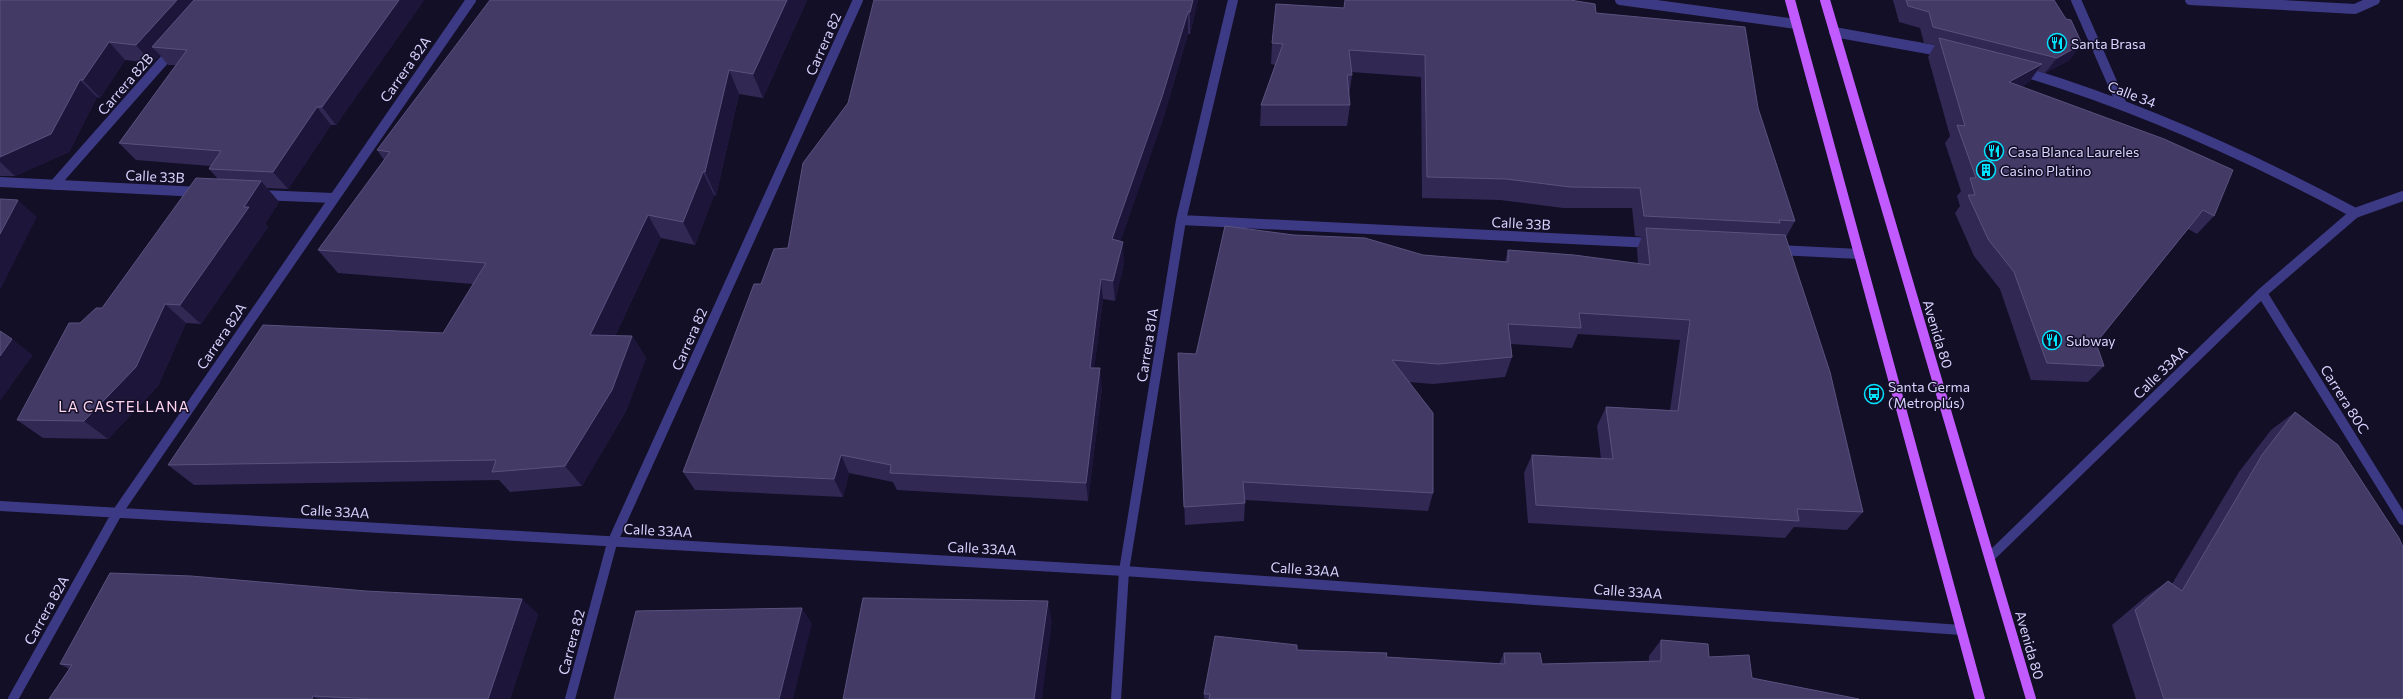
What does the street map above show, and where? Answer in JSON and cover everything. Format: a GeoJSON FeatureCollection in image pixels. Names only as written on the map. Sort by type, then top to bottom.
{"type":"FeatureCollection","features":[{"type":"Feature","properties":{"kind":"main road"},"geometry":{"type":"LineString","coordinates":[[1790,0],[1980,699]]}},
{"type":"Feature","properties":{"kind":"main road","name":"Avenida 80"},"geometry":{"type":"LineString","coordinates":[[1825,0],[2031,699]]}},
{"type":"Feature","properties":{"kind":"street","name":"Carrera 82A"},"geometry":{"type":"LineString","coordinates":[[13,699],[117,513],[471,0]]}},
{"type":"Feature","properties":{"kind":"street","name":"Carrera 82"},"geometry":{"type":"LineString","coordinates":[[570,699],[612,543],[858,0]]}},
{"type":"Feature","properties":{"kind":"street","name":"Carrera 81A"},"geometry":{"type":"LineString","coordinates":[[1116,699],[1124,571],[1181,220],[1233,0]]}},
{"type":"Feature","properties":{"kind":"street"},"geometry":{"type":"LineString","coordinates":[[1620,0],[1796,24]]}},
{"type":"Feature","properties":{"kind":"street"},"geometry":{"type":"LineString","coordinates":[[2076,0],[2122,105]]}},
{"type":"Feature","properties":{"kind":"street"},"geometry":{"type":"LineString","coordinates":[[2190,0],[2355,9],[2375,0]]}},
{"type":"Feature","properties":{"kind":"street"},"geometry":{"type":"LineString","coordinates":[[1834,32],[1955,54]]}},
{"type":"Feature","properties":{"kind":"street","name":"Carrera 82B"},"geometry":{"type":"LineString","coordinates":[[54,185],[180,42]]}},
{"type":"Feature","properties":{"kind":"street","name":"Calle 34"},"geometry":{"type":"LineString","coordinates":[[2010,68],[2122,105],[2238,153],[2355,213]]}},
{"type":"Feature","properties":{"kind":"street","name":"Calle 33B"},"geometry":{"type":"LineString","coordinates":[[0,182],[213,192]]}},
{"type":"Feature","properties":{"kind":"street"},"geometry":{"type":"LineString","coordinates":[[253,194],[333,198]]}},
{"type":"Feature","properties":{"kind":"street"},"geometry":{"type":"LineString","coordinates":[[2355,213],[2403,196]]}},
{"type":"Feature","properties":{"kind":"street","name":"Calle 33AA"},"geometry":{"type":"LineString","coordinates":[[1990,557],[2262,293],[2355,213]]}},
{"type":"Feature","properties":{"kind":"street","name":"Calle 33B"},"geometry":{"type":"LineString","coordinates":[[1181,220],[1666,244]]}},
{"type":"Feature","properties":{"kind":"street"},"geometry":{"type":"LineString","coordinates":[[1769,249],[1859,254]]}},
{"type":"Feature","properties":{"kind":"street","name":"Carrera 80C"},"geometry":{"type":"LineString","coordinates":[[2262,293],[2403,520]]}},
{"type":"Feature","properties":{"kind":"street","name":"Calle 33AA"},"geometry":{"type":"LineString","coordinates":[[0,506],[612,543],[1124,571],[1961,630]]}},
{"type":"Feature","properties":{"kind":"building"},"geometry":{"type":"Polygon","coordinates":[[[0,0],[177,0],[136,45],[109,42],[83,80],[80,80],[51,134],[0,157],[0,0]]]}},
{"type":"Feature","properties":{"kind":"building"},"geometry":{"type":"Polygon","coordinates":[[[194,0],[399,0],[322,107],[317,107],[273,172],[209,169],[221,151],[119,143],[187,50],[152,47],[194,0]]]}},
{"type":"Feature","properties":{"kind":"building"},"geometry":{"type":"Polygon","coordinates":[[[490,0],[787,0],[753,74],[729,70],[705,172],[703,172],[683,222],[648,215],[590,335],[632,336],[612,390],[565,466],[492,472],[496,460],[168,465],[263,325],[443,333],[486,263],[318,250],[390,152],[377,150],[490,0]]]}},
{"type":"Feature","properties":{"kind":"building"},"geometry":{"type":"Polygon","coordinates":[[[874,0],[1193,0],[1162,97],[1112,239],[1123,242],[1113,281],[1101,279],[1090,368],[1100,368],[1086,483],[890,473],[891,465],[841,455],[834,479],[683,472],[754,284],[761,284],[774,249],[788,248],[803,163],[848,103],[874,0]]]}},
{"type":"Feature","properties":{"kind":"building"},"geometry":{"type":"Polygon","coordinates":[[[1345,0],[1570,0],[1595,4],[1596,13],[1745,27],[1758,108],[1795,221],[1779,220],[1780,223],[1644,216],[1640,188],[1570,187],[1506,179],[1427,177],[1425,55],[1349,50],[1352,75],[1347,75],[1350,105],[1261,105],[1283,44],[1272,43],[1276,4],[1344,8],[1345,0]]]}},
{"type":"Feature","properties":{"kind":"building"},"geometry":{"type":"Polygon","coordinates":[[[1906,0],[2054,0],[2066,19],[2071,20],[2082,44],[2057,58],[1933,27],[1929,12],[1908,6],[1906,0]]]}},
{"type":"Feature","properties":{"kind":"building"},"geometry":{"type":"Polygon","coordinates":[[[1939,38],[2042,64],[2009,82],[2164,139],[2233,170],[2214,216],[2203,210],[2096,343],[2104,366],[2047,363],[2014,272],[1988,239],[1968,195],[1975,195],[1970,178],[1976,178],[1957,125],[1965,126],[1939,38]]]}},
{"type":"Feature","properties":{"kind":"building"},"geometry":{"type":"Polygon","coordinates":[[[196,178],[261,181],[244,207],[249,207],[180,305],[165,304],[136,367],[84,421],[17,420],[69,323],[80,323],[96,308],[102,308],[196,178]]]}},
{"type":"Feature","properties":{"kind":"building"},"geometry":{"type":"Polygon","coordinates":[[[0,199],[18,200],[0,234],[0,199]]]}},
{"type":"Feature","properties":{"kind":"building"},"geometry":{"type":"Polygon","coordinates":[[[1225,226],[1294,235],[1365,238],[1423,255],[1508,262],[1508,250],[1574,255],[1650,265],[1646,228],[1785,235],[1830,372],[1863,512],[1797,509],[1799,521],[1536,505],[1532,455],[1613,459],[1606,407],[1678,411],[1690,320],[1579,313],[1581,328],[1508,324],[1512,357],[1438,364],[1392,360],[1433,413],[1433,493],[1243,482],[1245,503],[1184,507],[1178,353],[1196,354],[1225,226]]]}},
{"type":"Feature","properties":{"kind":"building"},"geometry":{"type":"Polygon","coordinates":[[[0,331],[12,339],[0,356],[0,331]]]}},
{"type":"Feature","properties":{"kind":"building"},"geometry":{"type":"Polygon","coordinates":[[[2295,412],[2338,445],[2399,538],[2403,547],[2403,699],[2164,699],[2135,610],[2168,581],[2182,591],[2262,455],[2295,412]]]}},
{"type":"Feature","properties":{"kind":"building"},"geometry":{"type":"Polygon","coordinates":[[[110,573],[191,576],[366,591],[522,599],[488,699],[374,699],[313,696],[312,699],[49,699],[72,665],[60,664],[110,573]]]}},
{"type":"Feature","properties":{"kind":"building"},"geometry":{"type":"Polygon","coordinates":[[[863,598],[1048,601],[1034,699],[843,699],[863,598]]]}},
{"type":"Feature","properties":{"kind":"building"},"geometry":{"type":"Polygon","coordinates":[[[802,608],[779,699],[614,699],[636,611],[802,608]]]}},
{"type":"Feature","properties":{"kind":"building"},"geometry":{"type":"Polygon","coordinates":[[[1215,636],[1297,645],[1297,650],[1387,653],[1386,657],[1505,664],[1504,653],[1540,653],[1542,664],[1661,661],[1661,640],[1708,644],[1709,657],[1749,655],[1752,678],[1859,699],[1209,699],[1210,694],[1204,694],[1215,636]]]}},
{"type":"Feature","properties":{"kind":"place","name":"Santa Brasa"},"geometry":{"type":"Point","coordinates":[2057,43]}},
{"type":"Feature","properties":{"kind":"place","name":"Casa Blanca Laureles"},"geometry":{"type":"Point","coordinates":[1994,151]}},
{"type":"Feature","properties":{"kind":"place","name":"Casino Platino"},"geometry":{"type":"Point","coordinates":[1986,170]}},
{"type":"Feature","properties":{"kind":"place","name":"Subway"},"geometry":{"type":"Point","coordinates":[2052,340]}},
{"type":"Feature","properties":{"kind":"place","name":"Santa Germa (Metroplús)"},"geometry":{"type":"Point","coordinates":[1874,394]}},
{"type":"Feature","properties":{"kind":"district","name":"LA CASTELLANA"},"geometry":{"type":"Point","coordinates":[124,406]}}]}
